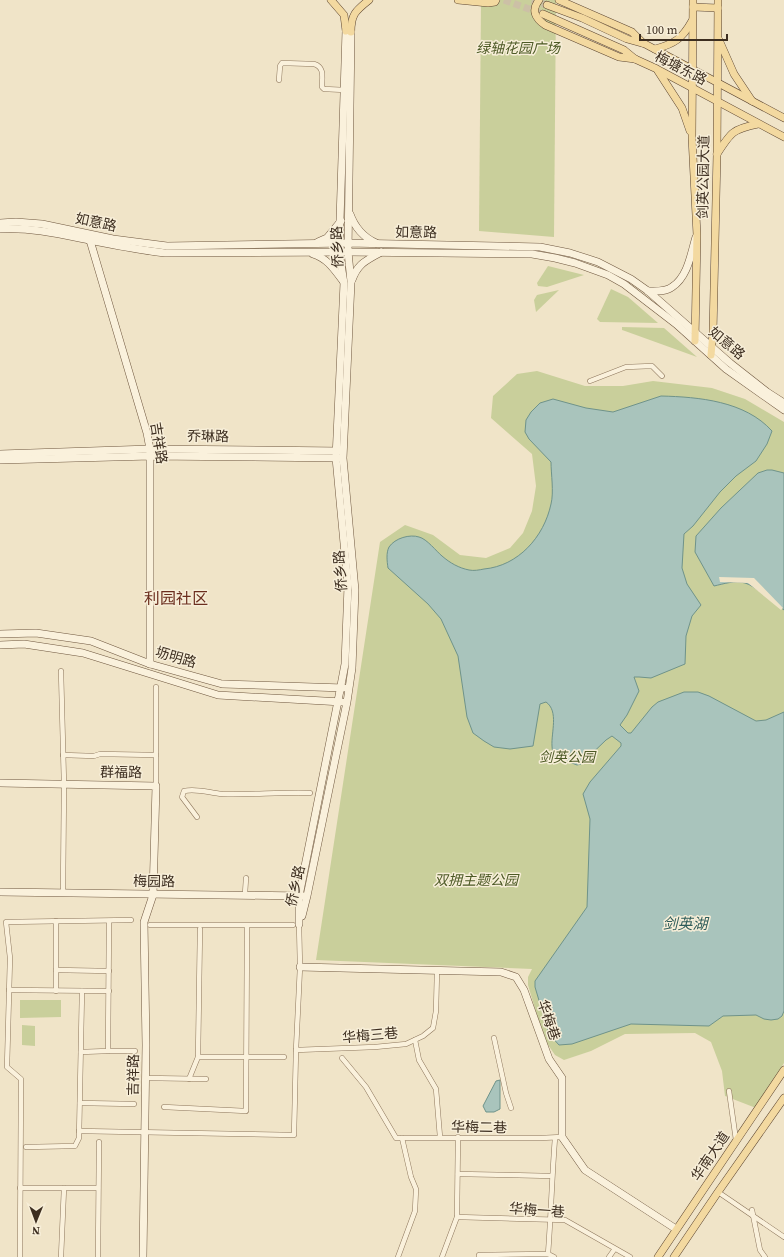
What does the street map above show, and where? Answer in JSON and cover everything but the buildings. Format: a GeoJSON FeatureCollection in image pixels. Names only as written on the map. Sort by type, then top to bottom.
{"type":"FeatureCollection","features":[{"type":"Feature","properties":{"kind":"main road"},"geometry":{"type":"LineString","coordinates":[[331,0],[344,15],[349,32]]}},
{"type":"Feature","properties":{"kind":"main road"},"geometry":{"type":"LineString","coordinates":[[349,32],[351,20],[357,10],[369,0]]}},
{"type":"Feature","properties":{"kind":"main road"},"geometry":{"type":"LineString","coordinates":[[458,0],[488,3],[495,2],[496,0]]}},
{"type":"Feature","properties":{"kind":"main road"},"geometry":{"type":"LineString","coordinates":[[539,0],[535,6],[534,14],[537,20],[545,25],[619,57],[635,59]]}},
{"type":"Feature","properties":{"kind":"main road"},"geometry":{"type":"LineString","coordinates":[[559,0],[632,32],[645,44]]}},
{"type":"Feature","properties":{"kind":"main road"},"geometry":{"type":"LineString","coordinates":[[693,3],[718,4]]}},
{"type":"Feature","properties":{"kind":"main road","name":"剑英公园大道"},"geometry":{"type":"LineString","coordinates":[[693,3],[692,137],[696,235],[695,341]]}},
{"type":"Feature","properties":{"kind":"main road","name":"剑英公园大道"},"geometry":{"type":"LineString","coordinates":[[712,351],[717,154],[718,4]]}},
{"type":"Feature","properties":{"kind":"main road","name":"梅塘东路"},"geometry":{"type":"LineString","coordinates":[[547,5],[582,18],[627,39],[645,44],[784,118]]}},
{"type":"Feature","properties":{"kind":"main road","name":"梅塘东路"},"geometry":{"type":"LineString","coordinates":[[543,14],[624,50],[635,59],[784,137]]}},
{"type":"Feature","properties":{"kind":"main road"},"geometry":{"type":"LineString","coordinates":[[655,49],[675,42],[687,30],[693,19]]}},
{"type":"Feature","properties":{"kind":"main road"},"geometry":{"type":"LineString","coordinates":[[717,37],[734,74],[754,103]]}},
{"type":"Feature","properties":{"kind":"main road"},"geometry":{"type":"LineString","coordinates":[[656,69],[682,108],[692,137]]}},
{"type":"Feature","properties":{"kind":"main road"},"geometry":{"type":"LineString","coordinates":[[717,154],[725,141],[734,131],[758,124]]}},
{"type":"Feature","properties":{"kind":"main road","name":"华南大道"},"geometry":{"type":"LineString","coordinates":[[658,1257],[784,1070]]}},
{"type":"Feature","properties":{"kind":"main road","name":"华南大道"},"geometry":{"type":"LineString","coordinates":[[674,1257],[784,1098]]}},
{"type":"Feature","properties":{"kind":"main road"},"geometry":{"type":"LineString","coordinates":[[728,1153],[740,1160]]}},
{"type":"Feature","properties":{"kind":"street","name":"侨乡路"},"geometry":{"type":"LineString","coordinates":[[348,282],[339,252],[344,90],[349,32]]}},
{"type":"Feature","properties":{"kind":"street","name":"侨乡路"},"geometry":{"type":"LineString","coordinates":[[296,925],[299,896],[345,664],[348,586],[340,455],[348,282],[349,32]]}},
{"type":"Feature","properties":{"kind":"street"},"geometry":{"type":"LineString","coordinates":[[279,80],[279,69],[282,64],[314,64],[319,65],[321,68],[322,87],[324,89],[344,90]]}},
{"type":"Feature","properties":{"kind":"street"},"geometry":{"type":"LineString","coordinates":[[349,210],[354,223],[363,235],[367,239],[379,244]]}},
{"type":"Feature","properties":{"kind":"street"},"geometry":{"type":"LineString","coordinates":[[312,244],[328,238],[341,221]]}},
{"type":"Feature","properties":{"kind":"street","name":"如意路"},"geometry":{"type":"LineString","coordinates":[[0,223],[16,222],[42,224],[134,249],[165,253],[381,252],[532,254],[556,258],[608,275],[624,284],[676,324],[695,341],[712,351],[784,403]]}},
{"type":"Feature","properties":{"kind":"street","name":"如意路"},"geometry":{"type":"LineString","coordinates":[[0,229],[11,228],[37,230],[167,246],[348,243],[540,248],[570,253],[598,262],[631,279],[648,291],[695,333],[726,369],[784,410]]}},
{"type":"Feature","properties":{"kind":"street"},"geometry":{"type":"LineString","coordinates":[[648,291],[660,291],[671,288],[679,282],[686,271],[696,235]]}},
{"type":"Feature","properties":{"kind":"street","name":"吉祥路"},"geometry":{"type":"LineString","coordinates":[[88,237],[148,434],[150,452],[150,664]]}},
{"type":"Feature","properties":{"kind":"street"},"geometry":{"type":"LineString","coordinates":[[309,252],[327,261],[348,282],[360,265],[381,252]]}},
{"type":"Feature","properties":{"kind":"street"},"geometry":{"type":"LineString","coordinates":[[590,381],[626,366],[652,366],[662,376]]}},
{"type":"Feature","properties":{"kind":"street","name":"乔琳路"},"geometry":{"type":"LineString","coordinates":[[0,460],[150,452]]}},
{"type":"Feature","properties":{"kind":"street","name":"乔琳路"},"geometry":{"type":"LineString","coordinates":[[0,454],[150,452],[340,455]]}},
{"type":"Feature","properties":{"kind":"street","name":"侨乡路"},"geometry":{"type":"LineString","coordinates":[[296,925],[307,896],[347,702],[352,668],[355,590],[340,455]]}},
{"type":"Feature","properties":{"kind":"street","name":"坜明路"},"geometry":{"type":"LineString","coordinates":[[0,634],[36,633],[91,640],[150,664],[222,684],[349,688]]}},
{"type":"Feature","properties":{"kind":"street","name":"坜明路"},"geometry":{"type":"LineString","coordinates":[[0,644],[24,644],[83,652],[218,696],[347,702]]}},
{"type":"Feature","properties":{"kind":"street"},"geometry":{"type":"LineString","coordinates":[[61,671],[64,784],[63,893]]}},
{"type":"Feature","properties":{"kind":"street"},"geometry":{"type":"LineString","coordinates":[[156,688],[156,786]]}},
{"type":"Feature","properties":{"kind":"street"},"geometry":{"type":"LineString","coordinates":[[63,755],[156,755]]}},
{"type":"Feature","properties":{"kind":"street","name":"群福路"},"geometry":{"type":"LineString","coordinates":[[0,783],[156,786],[153,894]]}},
{"type":"Feature","properties":{"kind":"street"},"geometry":{"type":"LineString","coordinates":[[197,817],[182,797],[184,791],[200,790],[221,794],[286,792],[310,793]]}},
{"type":"Feature","properties":{"kind":"street"},"geometry":{"type":"LineString","coordinates":[[245,894],[246,878]]}},
{"type":"Feature","properties":{"kind":"street","name":"梅园路"},"geometry":{"type":"LineString","coordinates":[[0,892],[307,896]]}},
{"type":"Feature","properties":{"kind":"street","name":"吉祥路"},"geometry":{"type":"LineString","coordinates":[[143,1257],[146,1078],[144,922],[153,894]]}},
{"type":"Feature","properties":{"kind":"street"},"geometry":{"type":"LineString","coordinates":[[108,1051],[109,920]]}},
{"type":"Feature","properties":{"kind":"street"},"geometry":{"type":"LineString","coordinates":[[20,1257],[21,1079],[8,1067],[10,958],[6,922],[131,920]]}},
{"type":"Feature","properties":{"kind":"street"},"geometry":{"type":"LineString","coordinates":[[56,921],[56,991]]}},
{"type":"Feature","properties":{"kind":"street"},"geometry":{"type":"LineString","coordinates":[[79,1131],[294,1135],[300,967],[296,925],[150,925]]}},
{"type":"Feature","properties":{"kind":"street"},"geometry":{"type":"LineString","coordinates":[[164,1108],[246,1111],[247,926]]}},
{"type":"Feature","properties":{"kind":"street"},"geometry":{"type":"LineString","coordinates":[[189,1079],[198,1057],[200,929]]}},
{"type":"Feature","properties":{"kind":"street","name":"华梅巷"},"geometry":{"type":"LineString","coordinates":[[300,967],[501,972],[516,977],[524,990],[549,1059],[562,1078],[558,1138]]}},
{"type":"Feature","properties":{"kind":"street"},"geometry":{"type":"LineString","coordinates":[[56,970],[109,971]]}},
{"type":"Feature","properties":{"kind":"street","name":"华梅三巷"},"geometry":{"type":"LineString","coordinates":[[296,1050],[375,1047],[406,1044],[423,1036],[433,1028],[436,1011],[437,971]]}},
{"type":"Feature","properties":{"kind":"street"},"geometry":{"type":"LineString","coordinates":[[9,990],[109,991]]}},
{"type":"Feature","properties":{"kind":"street"},"geometry":{"type":"LineString","coordinates":[[26,1147],[75,1146],[79,1138],[82,991]]}},
{"type":"Feature","properties":{"kind":"street"},"geometry":{"type":"LineString","coordinates":[[494,1038],[506,1093],[512,1108]]}},
{"type":"Feature","properties":{"kind":"street"},"geometry":{"type":"LineString","coordinates":[[415,1040],[419,1060],[436,1089],[440,1137]]}},
{"type":"Feature","properties":{"kind":"street"},"geometry":{"type":"LineString","coordinates":[[81,1052],[135,1051]]}},
{"type":"Feature","properties":{"kind":"street"},"geometry":{"type":"LineString","coordinates":[[198,1057],[284,1057]]}},
{"type":"Feature","properties":{"kind":"street","name":"华梅二巷"},"geometry":{"type":"LineString","coordinates":[[342,1058],[366,1087],[396,1138],[558,1138]]}},
{"type":"Feature","properties":{"kind":"street"},"geometry":{"type":"LineString","coordinates":[[146,1078],[206,1079]]}},
{"type":"Feature","properties":{"kind":"street"},"geometry":{"type":"LineString","coordinates":[[729,1091],[736,1140]]}},
{"type":"Feature","properties":{"kind":"street"},"geometry":{"type":"LineString","coordinates":[[80,1103],[134,1104]]}},
{"type":"Feature","properties":{"kind":"street"},"geometry":{"type":"LineString","coordinates":[[442,1257],[457,1218],[458,1137]]}},
{"type":"Feature","properties":{"kind":"street"},"geometry":{"type":"LineString","coordinates":[[398,1257],[416,1211],[416,1189],[411,1177],[402,1138]]}},
{"type":"Feature","properties":{"kind":"street"},"geometry":{"type":"LineString","coordinates":[[548,1254],[551,1220],[552,1176],[558,1138]]}},
{"type":"Feature","properties":{"kind":"street"},"geometry":{"type":"LineString","coordinates":[[558,1138],[585,1170],[676,1229]]}},
{"type":"Feature","properties":{"kind":"street"},"geometry":{"type":"LineString","coordinates":[[98,1257],[99,1142]]}},
{"type":"Feature","properties":{"kind":"street"},"geometry":{"type":"LineString","coordinates":[[458,1174],[552,1176]]}},
{"type":"Feature","properties":{"kind":"street"},"geometry":{"type":"LineString","coordinates":[[20,1188],[98,1188]]}},
{"type":"Feature","properties":{"kind":"street"},"geometry":{"type":"LineString","coordinates":[[61,1257],[64,1188]]}},
{"type":"Feature","properties":{"kind":"street"},"geometry":{"type":"LineString","coordinates":[[718,1192],[784,1237]]}},
{"type":"Feature","properties":{"kind":"street"},"geometry":{"type":"LineString","coordinates":[[752,1210],[760,1250],[765,1257]]}},
{"type":"Feature","properties":{"kind":"street","name":"华梅一巷"},"geometry":{"type":"LineString","coordinates":[[457,1218],[565,1220],[630,1257]]}},
{"type":"Feature","properties":{"kind":"street"},"geometry":{"type":"LineString","coordinates":[[609,1257],[614,1250]]}},
{"type":"Feature","properties":{"kind":"street"},"geometry":{"type":"LineString","coordinates":[[479,1257],[480,1255],[548,1254],[554,1257]]}},
{"type":"Feature","properties":{"kind":"green space","name":"绿轴花园广场"},"geometry":{"type":"Polygon","coordinates":[[[481,0],[556,0],[554,237],[479,231],[481,0]]]}},
{"type":"Feature","properties":{"kind":"green space"},"geometry":{"type":"Polygon","coordinates":[[[548,266],[584,275],[547,287],[538,286],[537,283],[548,266]]]}},
{"type":"Feature","properties":{"kind":"green space"},"geometry":{"type":"Polygon","coordinates":[[[611,289],[628,297],[658,323],[600,322],[597,319],[611,289]]]}},
{"type":"Feature","properties":{"kind":"green space"},"geometry":{"type":"Polygon","coordinates":[[[559,290],[536,312],[534,300],[537,295],[559,290]]]}},
{"type":"Feature","properties":{"kind":"green space"},"geometry":{"type":"Polygon","coordinates":[[[622,327],[664,328],[697,357],[622,330],[622,327]]]}},
{"type":"Feature","properties":{"kind":"green space","name":"剑英公园"},"geometry":{"type":"Polygon","coordinates":[[[537,371],[585,386],[623,386],[653,381],[712,388],[745,399],[784,422],[784,1063],[756,1108],[725,1096],[722,1071],[711,1042],[695,1033],[625,1034],[591,1051],[564,1060],[555,1055],[544,1039],[528,985],[528,977],[532,969],[316,960],[380,542],[405,525],[433,535],[460,555],[486,558],[510,548],[523,533],[532,511],[536,486],[532,454],[491,418],[493,396],[517,374],[537,371]]]}},
{"type":"Feature","properties":{"kind":"green space"},"geometry":{"type":"Polygon","coordinates":[[[20,1000],[61,1000],[61,1017],[20,1018],[20,1000]]]}},
{"type":"Feature","properties":{"kind":"green space"},"geometry":{"type":"Polygon","coordinates":[[[22,1025],[35,1026],[35,1046],[22,1045],[22,1025]]]}},
{"type":"Feature","properties":{"kind":"water","name":"剑英湖"},"geometry":{"type":"Polygon","coordinates":[[[661,396],[706,400],[735,407],[749,413],[772,431],[767,444],[756,461],[736,476],[720,492],[693,526],[684,534],[682,568],[687,584],[701,605],[692,616],[686,636],[685,664],[651,678],[634,677],[639,691],[627,715],[620,725],[628,733],[631,733],[652,707],[658,702],[684,692],[698,692],[709,696],[756,721],[766,720],[784,712],[784,1011],[782,1016],[778,1019],[771,1020],[764,1019],[756,1015],[723,1016],[709,1026],[631,1024],[572,1044],[559,1045],[549,1034],[535,987],[535,981],[587,907],[590,819],[583,794],[590,782],[621,746],[621,743],[612,736],[581,764],[577,765],[554,756],[552,741],[554,722],[550,706],[546,702],[540,704],[533,746],[510,749],[494,747],[473,733],[467,717],[458,656],[441,619],[428,604],[388,568],[387,552],[389,547],[395,541],[407,536],[415,536],[425,540],[448,561],[465,569],[480,570],[496,567],[508,562],[528,548],[536,538],[548,516],[552,499],[551,462],[529,439],[525,432],[526,420],[531,412],[540,403],[553,399],[586,408],[613,412],[661,396]]]}},
{"type":"Feature","properties":{"kind":"water"},"geometry":{"type":"Polygon","coordinates":[[[767,470],[784,473],[784,610],[749,584],[733,582],[714,586],[695,552],[696,536],[721,508],[758,473],[767,470]]]}},
{"type":"Feature","properties":{"kind":"water"},"geometry":{"type":"Polygon","coordinates":[[[500,1080],[500,1109],[494,1112],[486,1112],[483,1106],[496,1081],[500,1080]]]}},
{"type":"Feature","properties":{"kind":"pier"},"geometry":{"type":"Polygon","coordinates":[[[719,577],[754,578],[783,608],[781,610],[748,583],[720,582],[719,577]]]}},
{"type":"Feature","properties":{"kind":"tunnel"},"geometry":{"type":"LineString","coordinates":[[504,0],[540,13]]}},
{"type":"Feature","properties":{"kind":"tunnel"},"geometry":{"type":"LineString","coordinates":[[532,0],[547,5]]}},
{"type":"Feature","properties":{"kind":"district","name":"利园社区"},"geometry":{"type":"Point","coordinates":[176,598]}},
{"type":"Feature","properties":{"kind":"park label","name":"双拥主题公园"},"geometry":{"type":"Point","coordinates":[476,880]}}]}
